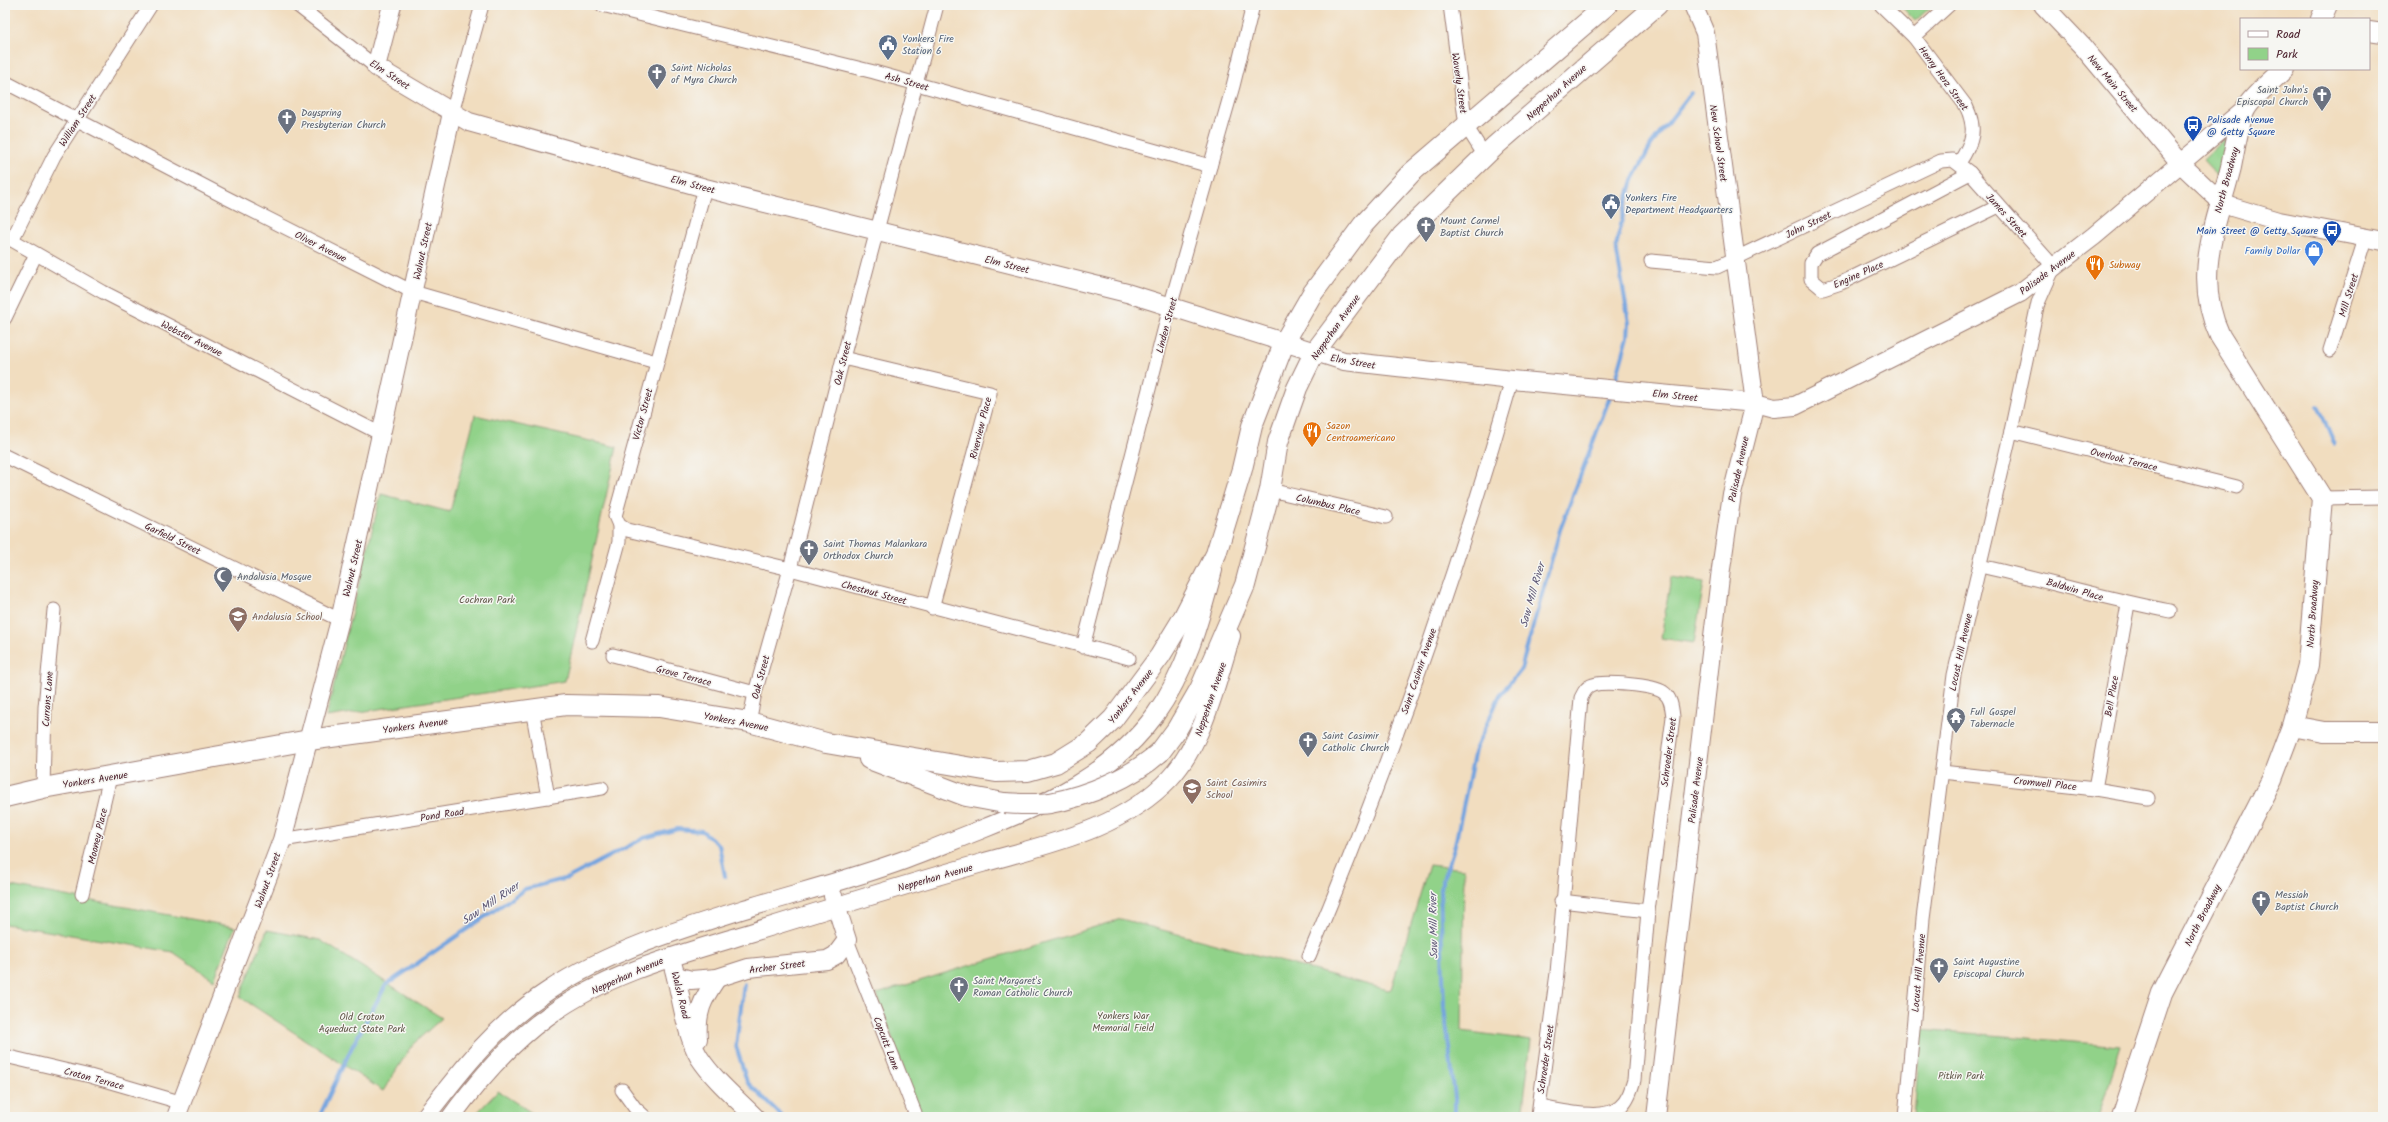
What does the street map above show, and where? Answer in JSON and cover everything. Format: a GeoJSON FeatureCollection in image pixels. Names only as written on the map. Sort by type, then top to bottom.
{"type":"FeatureCollection","features":[{"type":"Feature","properties":{"kind":"main road"},"geometry":{"type":"LineString","coordinates":[[1216,554],[1242,468],[1252,426],[1285,341],[1312,294],[1363,225],[1411,173],[1607,5]]}},
{"type":"Feature","properties":{"kind":"main road","name":"Nepperhan Avenue"},"geometry":{"type":"LineString","coordinates":[[1245,586],[1270,490],[1278,442],[1297,388],[1314,353],[1402,236],[1485,156],[1657,5]]}},
{"type":"Feature","properties":{"kind":"main road"},"geometry":{"type":"LineString","coordinates":[[2321,18],[2327,5]]}},
{"type":"Feature","properties":{"kind":"main road"},"geometry":{"type":"LineString","coordinates":[[2246,108],[2283,70]]}},
{"type":"Feature","properties":{"kind":"main road","name":"North Broadway"},"geometry":{"type":"LineString","coordinates":[[2121,1117],[2162,993],[2272,779],[2292,726],[2308,665],[2322,498],[2214,323],[2210,308],[2208,264],[2213,226],[2226,186],[2246,108]]}},
{"type":"Feature","properties":{"kind":"main road","name":"Yonkers Avenue"},"geometry":{"type":"LineString","coordinates":[[826,743],[996,772],[1028,771],[1056,763],[1088,743],[1114,719],[1160,656],[1216,554]]}},
{"type":"Feature","properties":{"kind":"main road","name":"Yonkers Avenue"},"geometry":{"type":"LineString","coordinates":[[5,797],[43,788],[309,740],[566,705],[659,707],[749,722],[826,743],[966,796],[1004,803],[1048,803],[1074,797],[1113,782],[1150,761],[1160,752],[1177,729],[1200,690],[1245,586]]}},
{"type":"Feature","properties":{"kind":"main road"},"geometry":{"type":"LineString","coordinates":[[2292,726],[2324,732],[2383,732]]}},
{"type":"Feature","properties":{"kind":"street","name":"William Street"},"geometry":{"type":"LineString","coordinates":[[8,238],[54,156],[151,5]]}},
{"type":"Feature","properties":{"kind":"street","name":"Elm Street"},"geometry":{"type":"LineString","coordinates":[[297,5],[376,67],[469,122],[705,188],[1127,294],[1285,341],[1314,353],[1349,362],[1512,380],[1755,403]]}},
{"type":"Feature","properties":{"kind":"street"},"geometry":{"type":"LineString","coordinates":[[376,67],[392,5]]}},
{"type":"Feature","properties":{"kind":"street","name":"Walnut Street"},"geometry":{"type":"LineString","coordinates":[[180,1110],[282,840],[340,620],[452,113],[482,5]]}},
{"type":"Feature","properties":{"kind":"street","name":"Ash Street"},"geometry":{"type":"LineString","coordinates":[[602,5],[916,84],[1210,166]]}},
{"type":"Feature","properties":{"kind":"street","name":"Oak Street"},"geometry":{"type":"LineString","coordinates":[[749,722],[755,693],[790,569],[843,358],[937,5]]}},
{"type":"Feature","properties":{"kind":"street","name":"Linden Street"},"geometry":{"type":"LineString","coordinates":[[1083,647],[1170,307],[1233,86],[1253,5]]}},
{"type":"Feature","properties":{"kind":"street","name":"Waverly Street"},"geometry":{"type":"LineString","coordinates":[[1450,5],[1466,126],[1485,156]]}},
{"type":"Feature","properties":{"kind":"street","name":"New School Street"},"geometry":{"type":"LineString","coordinates":[[1693,5],[1705,34],[1755,403]]}},
{"type":"Feature","properties":{"kind":"street","name":"Henry Herz Street"},"geometry":{"type":"LineString","coordinates":[[1881,5],[1914,36],[1966,106],[1972,119],[1970,147],[1959,163]]}},
{"type":"Feature","properties":{"kind":"street"},"geometry":{"type":"LineString","coordinates":[[1914,36],[1949,5]]}},
{"type":"Feature","properties":{"kind":"street","name":"New Main Street"},"geometry":{"type":"LineString","coordinates":[[2043,5],[2083,47],[2180,163],[2220,201]]}},
{"type":"Feature","properties":{"kind":"street"},"geometry":{"type":"LineString","coordinates":[[2370,31],[2383,33]]}},
{"type":"Feature","properties":{"kind":"street","name":"Oliver Avenue"},"geometry":{"type":"LineString","coordinates":[[5,82],[413,292],[656,362]]}},
{"type":"Feature","properties":{"kind":"street","name":"Palisade Avenue"},"geometry":{"type":"LineString","coordinates":[[1656,1117],[1721,569],[1732,494],[1747,426],[1755,403],[1774,408],[1796,406],[2020,293],[2162,181],[2180,163],[2246,108]]}},
{"type":"Feature","properties":{"kind":"street","name":"John Street"},"geometry":{"type":"LineString","coordinates":[[1652,261],[1717,267],[1941,161],[1953,160],[1959,163]]}},
{"type":"Feature","properties":{"kind":"street","name":"James Street"},"geometry":{"type":"LineString","coordinates":[[1959,163],[1970,173],[2054,267]]}},
{"type":"Feature","properties":{"kind":"street","name":"Engine Place"},"geometry":{"type":"LineString","coordinates":[[1970,173],[1817,254],[1811,263],[1811,279],[1823,288],[1841,284],[1999,206]]}},
{"type":"Feature","properties":{"kind":"street","name":"Victor Street"},"geometry":{"type":"LineString","coordinates":[[592,641],[619,542],[619,525],[615,516],[656,362],[705,188]]}},
{"type":"Feature","properties":{"kind":"street"},"geometry":{"type":"LineString","coordinates":[[2220,201],[2232,207],[2279,221],[2365,239],[2383,241]]}},
{"type":"Feature","properties":{"kind":"street","name":"Webster Avenue"},"geometry":{"type":"LineString","coordinates":[[8,238],[102,292],[382,434]]}},
{"type":"Feature","properties":{"kind":"street","name":"Mill Street"},"geometry":{"type":"LineString","coordinates":[[2330,350],[2365,239]]}},
{"type":"Feature","properties":{"kind":"street"},"geometry":{"type":"LineString","coordinates":[[5,318],[36,254]]}},
{"type":"Feature","properties":{"kind":"street","name":"Locust Hill Avenue"},"geometry":{"type":"LineString","coordinates":[[1905,1117],[1923,919],[1954,675],[2012,431],[2038,303],[2054,267]]}},
{"type":"Feature","properties":{"kind":"street","name":"Riverview Place"},"geometry":{"type":"LineString","coordinates":[[843,358],[990,393],[932,608]]}},
{"type":"Feature","properties":{"kind":"street","name":"Saint Casimir Avenue"},"geometry":{"type":"LineString","coordinates":[[1309,956],[1414,683],[1463,540],[1512,380]]}},
{"type":"Feature","properties":{"kind":"street","name":"Overlook Terrace"},"geometry":{"type":"LineString","coordinates":[[2012,431],[2237,487]]}},
{"type":"Feature","properties":{"kind":"street","name":"Garfield Street"},"geometry":{"type":"LineString","coordinates":[[5,456],[340,620]]}},
{"type":"Feature","properties":{"kind":"street","name":"Columbus Place"},"geometry":{"type":"LineString","coordinates":[[1270,490],[1386,517]]}},
{"type":"Feature","properties":{"kind":"street"},"geometry":{"type":"LineString","coordinates":[[2322,498],[2383,497]]}},
{"type":"Feature","properties":{"kind":"street","name":"Chestnut Street"},"geometry":{"type":"LineString","coordinates":[[619,525],[627,530],[790,569],[932,608],[1129,658]]}},
{"type":"Feature","properties":{"kind":"street"},"geometry":{"type":"LineString","coordinates":[[425,1117],[487,1040],[519,1012],[550,989],[600,963],[664,935],[902,861],[1014,817],[1073,788],[1092,776],[1126,746],[1155,715],[1181,670],[1200,620],[1216,554]]}},
{"type":"Feature","properties":{"kind":"street","name":"Baldwin Place"},"geometry":{"type":"LineString","coordinates":[[1980,566],[2043,580],[2128,604],[2170,612]]}},
{"type":"Feature","properties":{"kind":"street","name":"Nepperhan Avenue"},"geometry":{"type":"LineString","coordinates":[[451,1117],[478,1082],[513,1044],[549,1015],[591,990],[670,956],[1067,839],[1126,814],[1170,778],[1195,743],[1231,637],[1245,586]]}},
{"type":"Feature","properties":{"kind":"street","name":"Bell Place"},"geometry":{"type":"LineString","coordinates":[[2095,789],[2128,604]]}},
{"type":"Feature","properties":{"kind":"street","name":"Currans Lane"},"geometry":{"type":"LineString","coordinates":[[43,788],[45,707],[54,610]]}},
{"type":"Feature","properties":{"kind":"street","name":"Grove Terrace"},"geometry":{"type":"LineString","coordinates":[[614,655],[755,693]]}},
{"type":"Feature","properties":{"kind":"street","name":"Schroeder Street"},"geometry":{"type":"LineString","coordinates":[[1606,683],[1648,687],[1662,691],[1668,696],[1671,703],[1673,717],[1648,911],[1634,1080],[1629,1096],[1620,1107],[1607,1113],[1592,1114],[1538,1112],[1557,973],[1562,901],[1581,698],[1584,690],[1593,685],[1606,683]]}},
{"type":"Feature","properties":{"kind":"street"},"geometry":{"type":"LineString","coordinates":[[532,709],[548,797]]}},
{"type":"Feature","properties":{"kind":"street","name":"Cromwell Place"},"geometry":{"type":"LineString","coordinates":[[1942,772],[2095,789],[2148,798]]}},
{"type":"Feature","properties":{"kind":"street","name":"Mooney Place"},"geometry":{"type":"LineString","coordinates":[[82,894],[110,777]]}},
{"type":"Feature","properties":{"kind":"street","name":"Pond Road"},"geometry":{"type":"LineString","coordinates":[[282,840],[602,788]]}},
{"type":"Feature","properties":{"kind":"street","name":"Copcutt Lane"},"geometry":{"type":"LineString","coordinates":[[828,883],[837,906],[847,940],[914,1113]]}},
{"type":"Feature","properties":{"kind":"street"},"geometry":{"type":"LineString","coordinates":[[1562,901],[1648,911]]}},
{"type":"Feature","properties":{"kind":"street","name":"Walsh Road"},"geometry":{"type":"LineString","coordinates":[[664,935],[676,976],[691,1038],[698,1056],[710,1073],[755,1117]]}},
{"type":"Feature","properties":{"kind":"street"},"geometry":{"type":"LineString","coordinates":[[827,960],[836,956],[847,940]]}},
{"type":"Feature","properties":{"kind":"street"},"geometry":{"type":"LineString","coordinates":[[827,960],[848,965],[860,973]]}},
{"type":"Feature","properties":{"kind":"street","name":"Archer Street"},"geometry":{"type":"LineString","coordinates":[[676,976],[690,980],[717,978],[748,968],[827,960]]}},
{"type":"Feature","properties":{"kind":"street","name":"Walsh Road"},"geometry":{"type":"LineString","coordinates":[[698,1056],[697,1024],[701,1002],[717,978]]}},
{"type":"Feature","properties":{"kind":"street","name":"Croton Terrace"},"geometry":{"type":"LineString","coordinates":[[5,1056],[90,1076],[180,1110]]}},
{"type":"Feature","properties":{"kind":"street"},"geometry":{"type":"LineString","coordinates":[[622,1090],[635,1108],[645,1117]]}},
{"type":"Feature","properties":{"kind":"green space"},"geometry":{"type":"Polygon","coordinates":[[[1900,5],[1933,5],[1915,21],[1900,5]]]}},
{"type":"Feature","properties":{"kind":"green space"},"geometry":{"type":"Polygon","coordinates":[[[2231,133],[2218,176],[2203,160],[2231,133]]]}},
{"type":"Feature","properties":{"kind":"green space","name":"Cochran Park"},"geometry":{"type":"Polygon","coordinates":[[[475,415],[617,447],[565,681],[326,717],[381,494],[450,512],[475,415]]]}},
{"type":"Feature","properties":{"kind":"green space"},"geometry":{"type":"Polygon","coordinates":[[[1671,577],[1704,582],[1694,643],[1661,638],[1671,577]]]}},
{"type":"Feature","properties":{"kind":"green space","name":"Yonkers War Memorial Field"},"geometry":{"type":"Polygon","coordinates":[[[1429,865],[1464,869],[1462,1031],[1531,1040],[1522,1117],[920,1117],[877,994],[1121,919],[1388,990],[1391,989],[1429,865]]]}},
{"type":"Feature","properties":{"kind":"green space"},"geometry":{"type":"Polygon","coordinates":[[[5,885],[235,927],[214,980],[173,952],[5,924],[5,885]]]}},
{"type":"Feature","properties":{"kind":"green space","name":"Old Croton Aqueduct State Park"},"geometry":{"type":"Polygon","coordinates":[[[267,930],[320,940],[442,1018],[412,1045],[383,1091],[240,997],[267,930]]]}},
{"type":"Feature","properties":{"kind":"green space","name":"Pitkin Park"},"geometry":{"type":"Polygon","coordinates":[[[1921,1029],[2121,1046],[2098,1117],[1914,1117],[1921,1029]]]}},
{"type":"Feature","properties":{"kind":"green space"},"geometry":{"type":"Polygon","coordinates":[[[498,1091],[538,1117],[473,1117],[498,1091]]]}},
{"type":"Feature","properties":{"kind":"waterway","name":"Saw Mill River"},"geometry":{"type":"LineString","coordinates":[[1614,386],[1628,336],[1629,323],[1616,247],[1624,211],[1633,180],[1651,145],[1691,93]]}},
{"type":"Feature","properties":{"kind":"waterway","name":"Saw Mill River"},"geometry":{"type":"LineString","coordinates":[[1455,1117],[1455,1098],[1444,1006],[1440,889],[1455,845],[1475,750],[1500,695],[1521,669],[1560,530],[1611,394]]}},
{"type":"Feature","properties":{"kind":"waterway","name":"Saw Mill River"},"geometry":{"type":"LineString","coordinates":[[2318,405],[2335,445]]}},
{"type":"Feature","properties":{"kind":"waterway","name":"Saw Mill River"},"geometry":{"type":"LineString","coordinates":[[319,1117],[353,1045],[386,985],[525,889],[568,878],[644,838],[678,829],[702,831],[719,845],[725,876]]}},
{"type":"Feature","properties":{"kind":"waterway","name":"Saw Mill River"},"geometry":{"type":"LineString","coordinates":[[744,984],[736,1046],[747,1082],[783,1117]]}},
{"type":"Feature","properties":{"kind":"place","name":"Yonkers Fire Station 6"},"geometry":{"type":"Point","coordinates":[888,61]}},
{"type":"Feature","properties":{"kind":"place","name":"Saint Nicholas of Myra Church"},"geometry":{"type":"Point","coordinates":[657,90]}},
{"type":"Feature","properties":{"kind":"place","name":"Saint John's Episcopal Church"},"geometry":{"type":"Point","coordinates":[2322,112]}},
{"type":"Feature","properties":{"kind":"place","name":"Dayspring Presbyterian Church"},"geometry":{"type":"Point","coordinates":[287,135]}},
{"type":"Feature","properties":{"kind":"place","name":"Palisade Avenue @ Getty Square"},"geometry":{"type":"Point","coordinates":[2193,142]}},
{"type":"Feature","properties":{"kind":"place","name":"Yonkers Fire Department Headquarters"},"geometry":{"type":"Point","coordinates":[1611,220]}},
{"type":"Feature","properties":{"kind":"place","name":"Mount Carmel Baptist Church"},"geometry":{"type":"Point","coordinates":[1426,243]}},
{"type":"Feature","properties":{"kind":"place","name":"Main Street @ Getty Square"},"geometry":{"type":"Point","coordinates":[2332,247]}},
{"type":"Feature","properties":{"kind":"place","name":"Family Dollar"},"geometry":{"type":"Point","coordinates":[2314,267]}},
{"type":"Feature","properties":{"kind":"place","name":"Subway"},"geometry":{"type":"Point","coordinates":[2095,281]}},
{"type":"Feature","properties":{"kind":"place","name":"Sazon Centroamericano"},"geometry":{"type":"Point","coordinates":[1312,448]}},
{"type":"Feature","properties":{"kind":"place","name":"Saint Thomas Malankara Orthodox Church"},"geometry":{"type":"Point","coordinates":[809,566]}},
{"type":"Feature","properties":{"kind":"place","name":"Andalusia Mosque"},"geometry":{"type":"Point","coordinates":[223,593]}},
{"type":"Feature","properties":{"kind":"place","name":"Andalusia School"},"geometry":{"type":"Point","coordinates":[238,633]}},
{"type":"Feature","properties":{"kind":"place","name":"Full Gospel Tabernacle"},"geometry":{"type":"Point","coordinates":[1956,734]}},
{"type":"Feature","properties":{"kind":"place","name":"Saint Casimir Catholic Church"},"geometry":{"type":"Point","coordinates":[1308,758]}},
{"type":"Feature","properties":{"kind":"place","name":"Saint Casimirs School"},"geometry":{"type":"Point","coordinates":[1192,805]}},
{"type":"Feature","properties":{"kind":"place","name":"Messiah Baptist Church"},"geometry":{"type":"Point","coordinates":[2261,917]}},
{"type":"Feature","properties":{"kind":"place","name":"Saint Augustine Episcopal Church"},"geometry":{"type":"Point","coordinates":[1939,984]}},
{"type":"Feature","properties":{"kind":"place","name":"Saint Margaret's Roman Catholic Church"},"geometry":{"type":"Point","coordinates":[959,1003]}}]}
